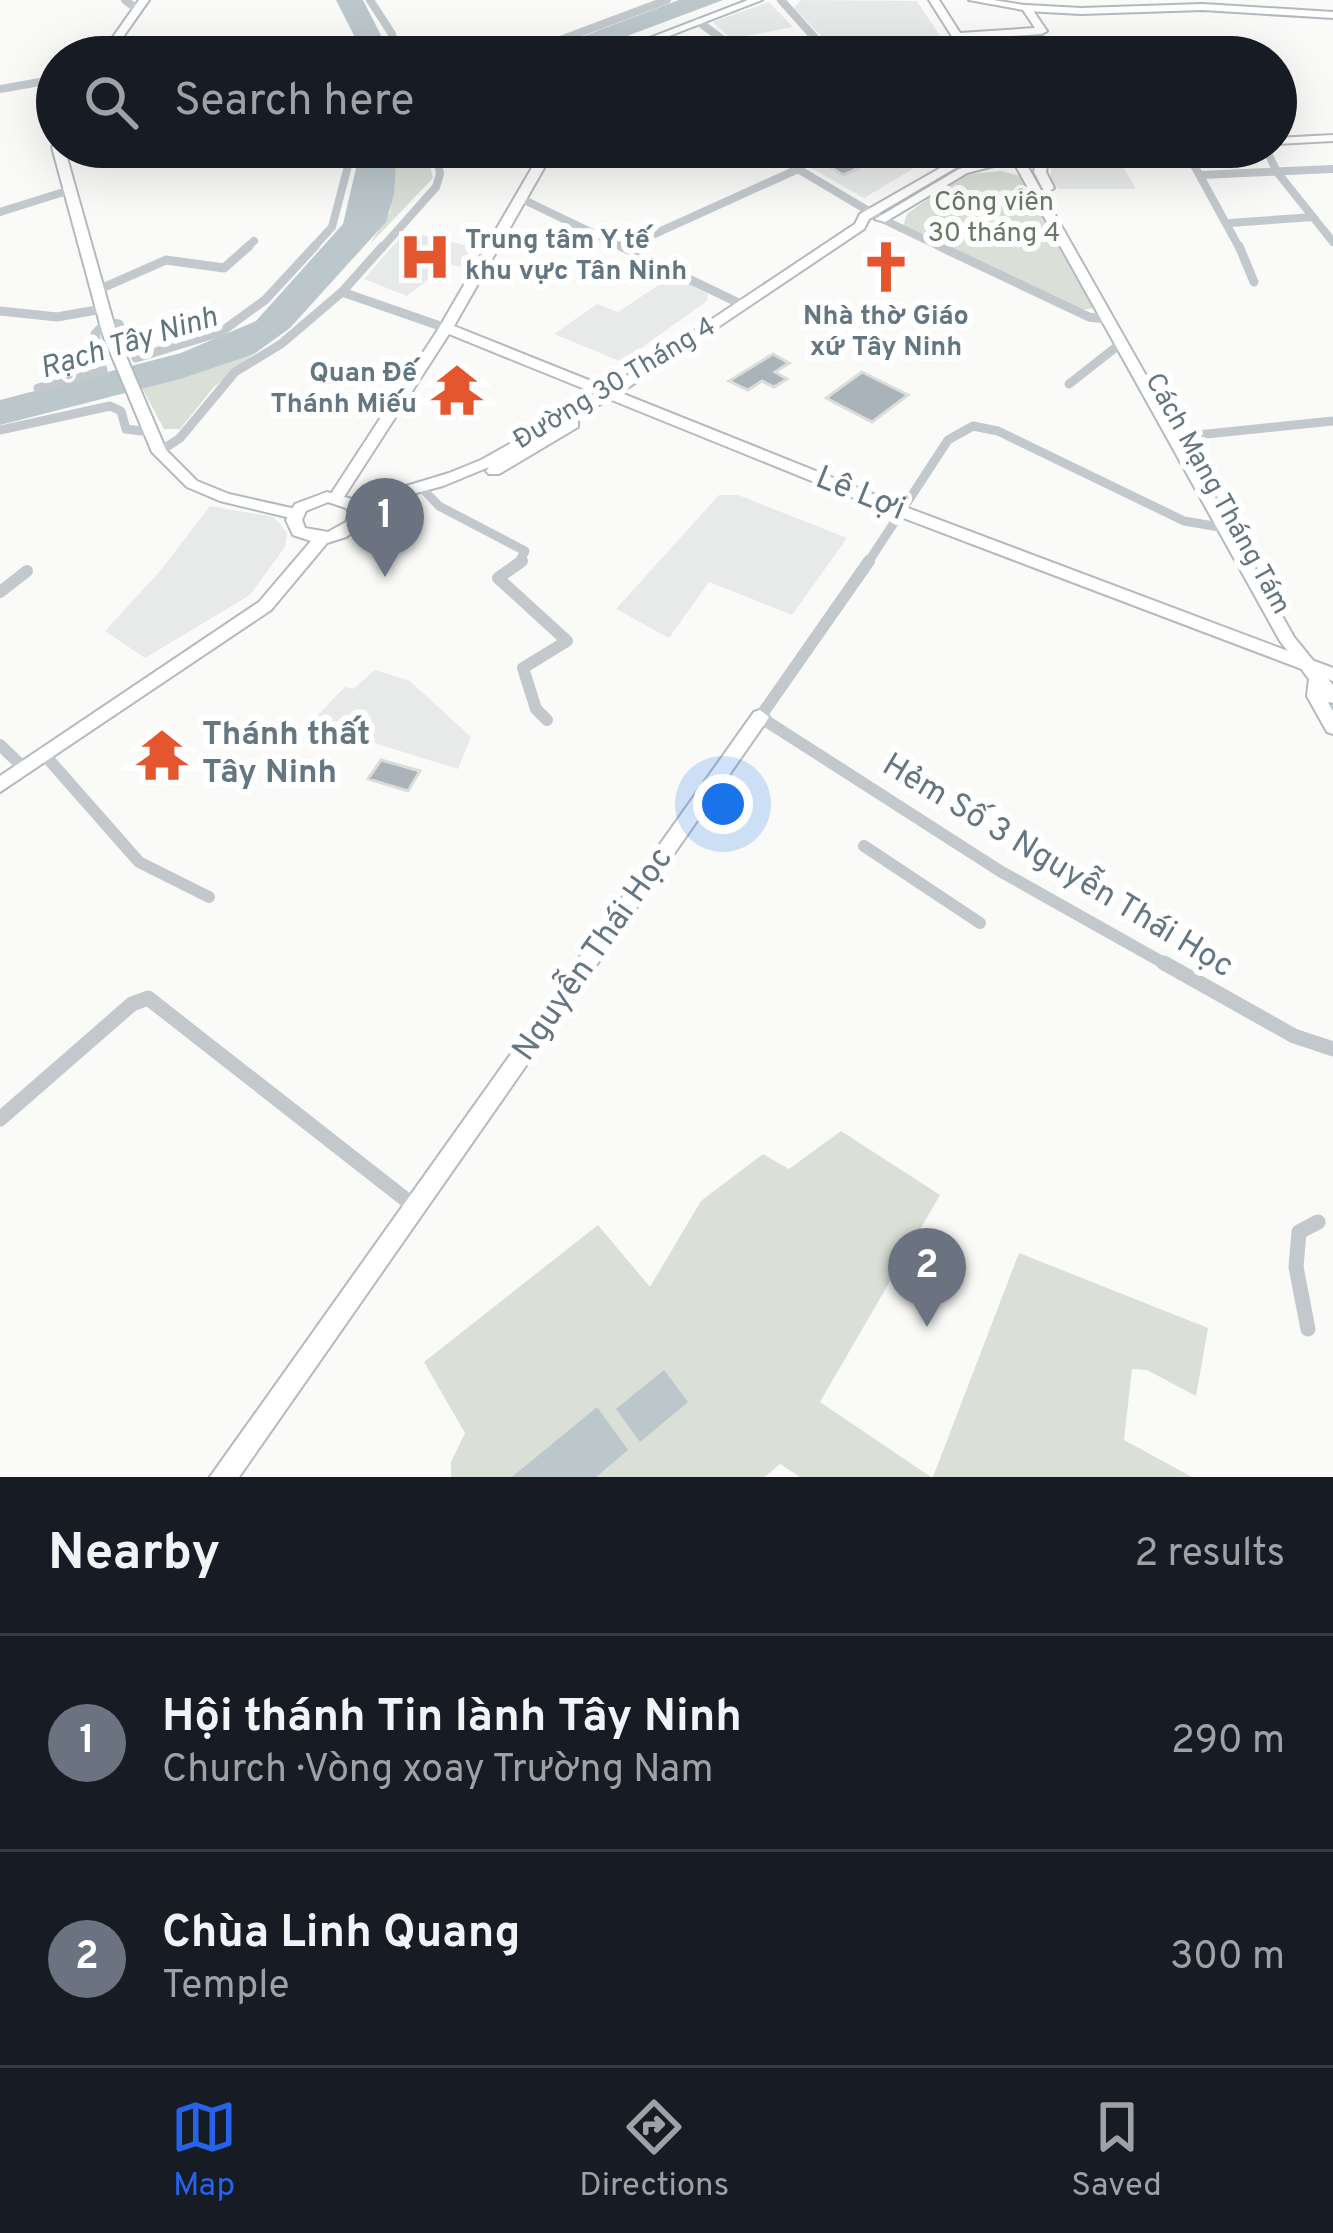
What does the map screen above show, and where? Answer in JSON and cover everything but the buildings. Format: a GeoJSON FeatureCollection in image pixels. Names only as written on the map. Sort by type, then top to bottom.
{"type":"FeatureCollection","features":[{"type":"Feature","properties":{"kind":"main road"},"geometry":{"type":"LineString","coordinates":[[661,36],[758,0]]}},
{"type":"Feature","properties":{"kind":"main road"},"geometry":{"type":"LineString","coordinates":[[974,0],[1060,11],[1203,7],[1333,15]]}},
{"type":"Feature","properties":{"kind":"main road"},"geometry":{"type":"LineString","coordinates":[[957,1],[936,4],[956,36],[1042,31],[1026,8]]}},
{"type":"Feature","properties":{"kind":"main road"},"geometry":{"type":"LineString","coordinates":[[118,36],[141,4]]}},
{"type":"Feature","properties":{"kind":"main road"},"geometry":{"type":"LineString","coordinates":[[1035,20],[1060,11]]}},
{"type":"Feature","properties":{"kind":"main road"},"geometry":{"type":"LineString","coordinates":[[1297,140],[1332,139]]}},
{"type":"Feature","properties":{"kind":"main road"},"geometry":{"type":"LineString","coordinates":[[64,168],[106,322],[159,452],[192,484],[224,498],[295,514],[317,499],[349,506]]}},
{"type":"Feature","properties":{"kind":"main road"},"geometry":{"type":"LineString","coordinates":[[0,785],[266,606],[322,538],[348,530],[349,506],[538,168]]}},
{"type":"Feature","properties":{"kind":"main road","name":"Đường 30 Tháng 4"},"geometry":{"type":"LineString","coordinates":[[424,492],[609,394],[944,168]]}},
{"type":"Feature","properties":{"kind":"main road","name":"Đường 30 Tháng 4"},"geometry":{"type":"LineString","coordinates":[[876,216],[979,168]]}},
{"type":"Feature","properties":{"kind":"main road","name":"Cách Mạng Tháng Tám"},"geometry":{"type":"LineString","coordinates":[[1021,168],[1166,410],[1288,641],[1324,675]]}},
{"type":"Feature","properties":{"kind":"main road","name":"Cách Mạng Tháng Tám"},"geometry":{"type":"LineString","coordinates":[[1041,168],[1111,319]]}},
{"type":"Feature","properties":{"kind":"main road","name":"Lê Lợi"},"geometry":{"type":"LineString","coordinates":[[446,328],[1324,675]]}},
{"type":"Feature","properties":{"kind":"main road","name":"Đường 30 Tháng 4"},"geometry":{"type":"LineString","coordinates":[[349,506],[478,479],[589,414],[609,394]]}},
{"type":"Feature","properties":{"kind":"main road","name":"Cách Mạng Tháng Tám"},"geometry":{"type":"LineString","coordinates":[[1166,410],[1188,436],[1230,528]]}},
{"type":"Feature","properties":{"kind":"main road"},"geometry":{"type":"LineString","coordinates":[[295,514],[299,531],[322,538]]}},
{"type":"Feature","properties":{"kind":"main road"},"geometry":{"type":"LineString","coordinates":[[1324,675],[1333,697]]}},
{"type":"Feature","properties":{"kind":"main road"},"geometry":{"type":"LineString","coordinates":[[1324,675],[1316,696],[1333,727]]}},
{"type":"Feature","properties":{"kind":"main road","name":"Nguyễn Thái Học"},"geometry":{"type":"LineString","coordinates":[[223,1477],[760,717]]}},
{"type":"Feature","properties":{"kind":"street"},"geometry":{"type":"LineString","coordinates":[[125,0],[141,4]]}},
{"type":"Feature","properties":{"kind":"street"},"geometry":{"type":"LineString","coordinates":[[370,0],[392,36]]}},
{"type":"Feature","properties":{"kind":"street"},"geometry":{"type":"LineString","coordinates":[[573,36],[668,0]]}},
{"type":"Feature","properties":{"kind":"street"},"geometry":{"type":"LineString","coordinates":[[783,2],[814,36]]}},
{"type":"Feature","properties":{"kind":"street"},"geometry":{"type":"LineString","coordinates":[[699,22],[718,36]]}},
{"type":"Feature","properties":{"kind":"street"},"geometry":{"type":"LineString","coordinates":[[0,89],[36,83]]}},
{"type":"Feature","properties":{"kind":"street"},"geometry":{"type":"LineString","coordinates":[[0,311],[118,324],[136,358],[206,338],[265,300],[332,226],[347,168]]}},
{"type":"Feature","properties":{"kind":"street"},"geometry":{"type":"LineString","coordinates":[[159,452],[181,437],[235,372],[280,344],[342,292],[436,187],[439,168]]}},
{"type":"Feature","properties":{"kind":"street"},"geometry":{"type":"LineString","coordinates":[[793,168],[876,216],[1089,317],[1111,319]]}},
{"type":"Feature","properties":{"kind":"street"},"geometry":{"type":"LineString","coordinates":[[924,168],[928,177]]}},
{"type":"Feature","properties":{"kind":"street"},"geometry":{"type":"LineString","coordinates":[[1196,168],[1230,223],[1254,282]]}},
{"type":"Feature","properties":{"kind":"street"},"geometry":{"type":"LineString","coordinates":[[1275,168],[1333,242]]}},
{"type":"Feature","properties":{"kind":"street"},"geometry":{"type":"LineString","coordinates":[[628,246],[796,170]]}},
{"type":"Feature","properties":{"kind":"street"},"geometry":{"type":"LineString","coordinates":[[1201,176],[1333,170]]}},
{"type":"Feature","properties":{"kind":"street"},"geometry":{"type":"LineString","coordinates":[[0,212],[70,190]]}},
{"type":"Feature","properties":{"kind":"street"},"geometry":{"type":"LineString","coordinates":[[520,198],[743,305]]}},
{"type":"Feature","properties":{"kind":"street"},"geometry":{"type":"LineString","coordinates":[[1230,223],[1313,217]]}},
{"type":"Feature","properties":{"kind":"street"},"geometry":{"type":"LineString","coordinates":[[100,290],[166,260],[224,268],[254,241]]}},
{"type":"Feature","properties":{"kind":"street"},"geometry":{"type":"LineString","coordinates":[[342,292],[446,328]]}},
{"type":"Feature","properties":{"kind":"street"},"geometry":{"type":"LineString","coordinates":[[38,388],[103,371],[94,334],[106,322]]}},
{"type":"Feature","properties":{"kind":"street"},"geometry":{"type":"LineString","coordinates":[[1069,384],[1104,352],[1126,344]]}},
{"type":"Feature","properties":{"kind":"street"},"geometry":{"type":"LineString","coordinates":[[0,430],[110,406],[121,411],[126,429],[148,432]]}},
{"type":"Feature","properties":{"kind":"street"},"geometry":{"type":"LineString","coordinates":[[1188,436],[1333,421]]}},
{"type":"Feature","properties":{"kind":"street","name":"Nguyễn Thái Học"},"geometry":{"type":"LineString","coordinates":[[760,717],[950,437],[964,428],[985,427],[1184,521],[1230,528]]}},
{"type":"Feature","properties":{"kind":"street"},"geometry":{"type":"LineString","coordinates":[[424,492],[525,551],[522,561],[498,578],[567,641],[523,668],[536,709],[547,720]]}},
{"type":"Feature","properties":{"kind":"street"},"geometry":{"type":"LineString","coordinates":[[0,592],[27,572]]}},
{"type":"Feature","properties":{"kind":"street","name":"Hẻm Số 3 Nguyễn Thái Học"},"geometry":{"type":"LineString","coordinates":[[760,717],[1000,872],[1294,1036],[1333,1049]]}},
{"type":"Feature","properties":{"kind":"street"},"geometry":{"type":"LineString","coordinates":[[0,746],[23,766]]}},
{"type":"Feature","properties":{"kind":"street"},"geometry":{"type":"LineString","coordinates":[[43,753],[140,862],[209,897]]}},
{"type":"Feature","properties":{"kind":"street"},"geometry":{"type":"LineString","coordinates":[[864,846],[980,923]]}},
{"type":"Feature","properties":{"kind":"street"},"geometry":{"type":"LineString","coordinates":[[0,1119],[140,999],[148,998],[414,1206]]}},
{"type":"Feature","properties":{"kind":"street"},"geometry":{"type":"LineString","coordinates":[[1308,1329],[1296,1267],[1299,1232],[1318,1222]]}},
{"type":"Feature","properties":{"kind":"shaded area"},"geometry":{"type":"Polygon","coordinates":[[[336,0],[363,0],[381,36],[354,36],[336,0]]]}},
{"type":"Feature","properties":{"kind":"shaded area"},"geometry":{"type":"Polygon","coordinates":[[[679,0],[723,0],[627,36],[584,36],[679,0]]]}},
{"type":"Feature","properties":{"kind":"shaded area"},"geometry":{"type":"Polygon","coordinates":[[[801,0],[917,1],[940,36],[821,36],[794,8],[801,0]]]}},
{"type":"Feature","properties":{"kind":"shaded area"},"geometry":{"type":"Polygon","coordinates":[[[769,2],[793,27],[728,36],[713,22],[769,2]]]}},
{"type":"Feature","properties":{"kind":"shaded area","name":"Rạch Tây Ninh"},"geometry":{"type":"Polygon","coordinates":[[[356,168],[396,168],[386,222],[290,328],[254,354],[180,379],[0,425],[0,400],[181,353],[256,321],[343,224],[356,168]]]}},
{"type":"Feature","properties":{"kind":"shaded area"},"geometry":{"type":"Polygon","coordinates":[[[811,168],[914,168],[864,198],[811,168]]]}},
{"type":"Feature","properties":{"kind":"shaded area"},"geometry":{"type":"Polygon","coordinates":[[[1051,168],[1124,168],[1136,189],[1058,189],[1051,182],[1051,168]]]}},
{"type":"Feature","properties":{"kind":"shaded area","name":"Trung tâm Y tế khu vực Tân Ninh"},"geometry":{"type":"Polygon","coordinates":[[[406,231],[472,247],[464,267],[452,265],[447,272],[439,271],[407,296],[364,279],[406,231]]]}},
{"type":"Feature","properties":{"kind":"shaded area"},"geometry":{"type":"Polygon","coordinates":[[[674,275],[708,294],[707,301],[622,362],[554,334],[597,304],[618,312],[674,275]]]}},
{"type":"Feature","properties":{"kind":"shaded area"},"geometry":{"type":"Polygon","coordinates":[[[719,495],[738,495],[847,538],[792,615],[709,582],[669,638],[616,609],[719,495]]]}},
{"type":"Feature","properties":{"kind":"shaded area"},"geometry":{"type":"Polygon","coordinates":[[[210,506],[274,517],[287,533],[285,547],[250,595],[145,658],[105,631],[161,570],[210,506]]]}},
{"type":"Feature","properties":{"kind":"shaded area"},"geometry":{"type":"Polygon","coordinates":[[[375,670],[410,681],[471,737],[458,769],[310,723],[345,687],[353,689],[375,670]]]}},
{"type":"Feature","properties":{"kind":"shaded area"},"geometry":{"type":"Polygon","coordinates":[[[664,1370],[688,1402],[640,1442],[616,1409],[664,1370]]]}},
{"type":"Feature","properties":{"kind":"shaded area"},"geometry":{"type":"Polygon","coordinates":[[[597,1407],[628,1450],[596,1477],[512,1477],[597,1407]]]}},
{"type":"Feature","properties":{"kind":"green space"},"geometry":{"type":"Polygon","coordinates":[[[395,168],[430,168],[433,178],[370,244],[390,212],[395,168]]]}},
{"type":"Feature","properties":{"kind":"green space","name":"Công viên 30 tháng 4"},"geometry":{"type":"Polygon","coordinates":[[[1001,171],[1025,177],[1094,308],[1082,310],[903,227],[907,214],[961,175],[1001,171]]]}},
{"type":"Feature","properties":{"kind":"green space"},"geometry":{"type":"Polygon","coordinates":[[[254,354],[213,388],[180,429],[164,429],[142,388],[254,354]]]}},
{"type":"Feature","properties":{"kind":"green space"},"geometry":{"type":"Polygon","coordinates":[[[841,1131],[940,1195],[820,1402],[931,1477],[800,1477],[780,1464],[765,1477],[451,1477],[451,1462],[465,1433],[424,1362],[598,1225],[650,1287],[701,1201],[763,1154],[789,1169],[841,1131]]]}},
{"type":"Feature","properties":{"kind":"green space"},"geometry":{"type":"Polygon","coordinates":[[[1019,1253],[1208,1328],[1196,1396],[1147,1370],[1132,1369],[1124,1440],[1192,1477],[933,1477],[1019,1253]]]}},
{"type":"Feature","properties":{"kind":"place","name":"Trung tâm Y tế khu vực Tân Ninh"},"geometry":{"type":"Point","coordinates":[425,257]}},
{"type":"Feature","properties":{"kind":"place","name":"Nhà thờ Giáo xứ Tây Ninh"},"geometry":{"type":"Point","coordinates":[886,267]}},
{"type":"Feature","properties":{"kind":"place","name":"Quan Đế Thánh Miếu"},"geometry":{"type":"Point","coordinates":[457,390]}},
{"type":"Feature","properties":{"kind":"place","name":"Hội thánh Tin lành Tây Ninh"},"geometry":{"type":"Point","coordinates":[385,577]}},
{"type":"Feature","properties":{"kind":"place","name":"Thánh thất Tây Ninh"},"geometry":{"type":"Point","coordinates":[162,755]}},
{"type":"Feature","properties":{"kind":"place","name":"Chùa Linh Quang"},"geometry":{"type":"Point","coordinates":[927,1327]}}]}
